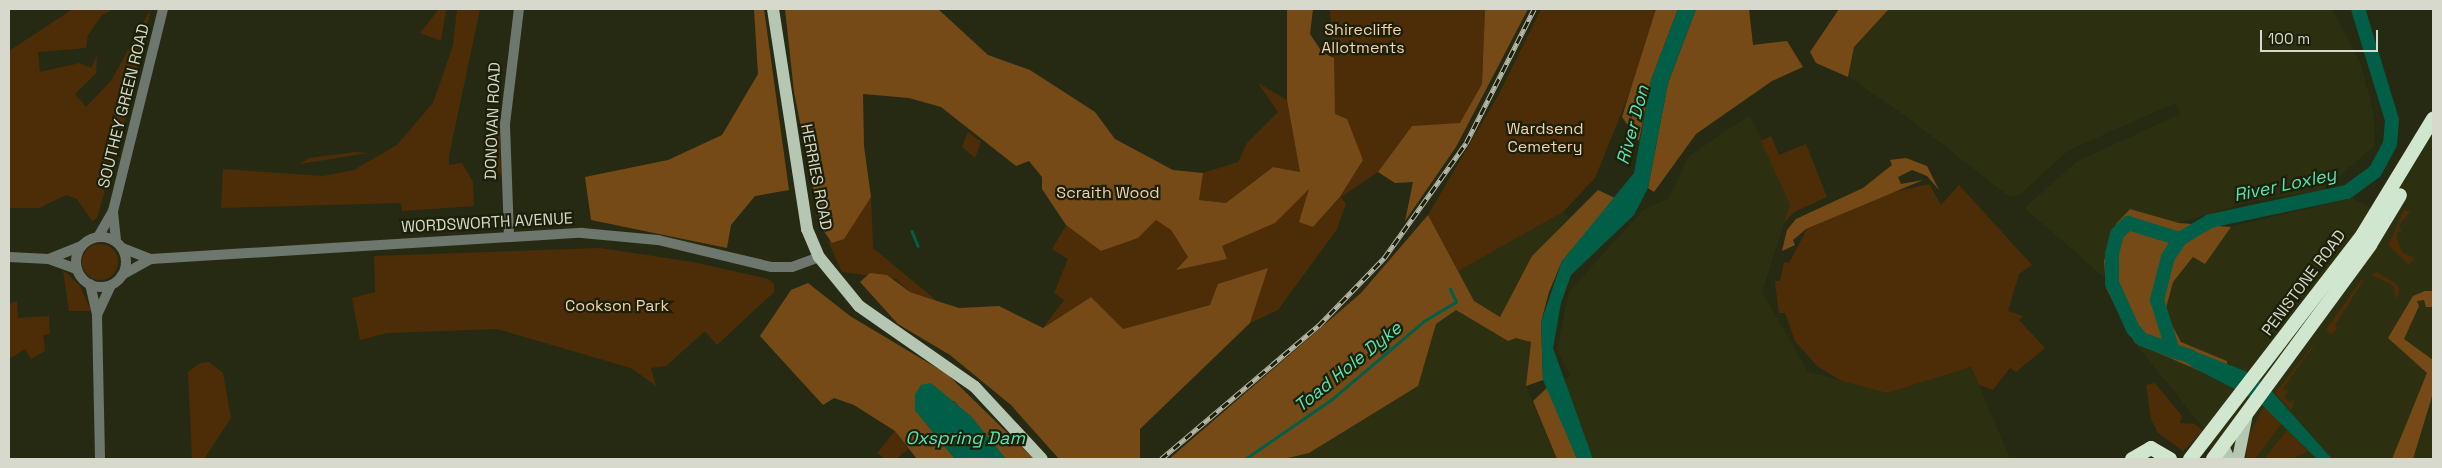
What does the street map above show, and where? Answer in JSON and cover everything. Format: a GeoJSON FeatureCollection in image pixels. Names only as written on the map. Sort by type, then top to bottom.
{"type":"FeatureCollection","features":[{"type":"Feature","properties":{"kind":"highway","name":"PENISTONE ROAD"},"geometry":{"type":"LineString","coordinates":[[2190,459],[2220,425],[2242,391],[2383,205],[2433,119]]}},
{"type":"Feature","properties":{"kind":"highway","name":"PENISTONE ROAD"},"geometry":{"type":"LineString","coordinates":[[2213,459],[2258,401],[2370,245],[2433,135]]}},
{"type":"Feature","properties":{"kind":"highway"},"geometry":{"type":"LineString","coordinates":[[2343,260],[2370,245]]}},
{"type":"Feature","properties":{"kind":"highway"},"geometry":{"type":"LineString","coordinates":[[2220,425],[2223,446]]}},
{"type":"Feature","properties":{"kind":"highway"},"geometry":{"type":"LineString","coordinates":[[2132,459],[2151,448],[2170,459]]}},
{"type":"Feature","properties":{"kind":"main road","name":"HERRIES ROAD"},"geometry":{"type":"LineString","coordinates":[[773,9],[807,229],[819,257],[859,306],[975,387],[1042,459]]}},
{"type":"Feature","properties":{"kind":"main road"},"geometry":{"type":"LineString","coordinates":[[2238,459],[2247,414]]}},
{"type":"Feature","properties":{"kind":"main road"},"geometry":{"type":"LineString","coordinates":[[2223,446],[2229,459]]}},
{"type":"Feature","properties":{"kind":"street","name":"SOUTHEY GREEN ROAD"},"geometry":{"type":"LineString","coordinates":[[98,237],[113,211],[163,9]]}},
{"type":"Feature","properties":{"kind":"street","name":"DONOVAN ROAD"},"geometry":{"type":"LineString","coordinates":[[509,235],[505,124],[519,9]]}},
{"type":"Feature","properties":{"kind":"street","name":"SOUTHEY GREEN ROAD"},"geometry":{"type":"LineString","coordinates":[[113,211],[119,245]]}},
{"type":"Feature","properties":{"kind":"street","name":"WORDSWORTH AVENUE"},"geometry":{"type":"LineString","coordinates":[[119,245],[151,258],[509,235],[624,235],[781,268],[819,257]]}},
{"type":"Feature","properties":{"kind":"street"},"geometry":{"type":"LineString","coordinates":[[50,259],[82,246],[98,237],[119,245],[126,261],[122,275],[111,285],[97,315]]}},
{"type":"Feature","properties":{"kind":"street"},"geometry":{"type":"LineString","coordinates":[[77,269],[82,246]]}},
{"type":"Feature","properties":{"kind":"street"},"geometry":{"type":"LineString","coordinates":[[9,257],[50,259],[77,269],[90,284],[97,315],[100,459]]}},
{"type":"Feature","properties":{"kind":"street","name":"WORDSWORTH AVENUE"},"geometry":{"type":"LineString","coordinates":[[122,275],[151,258]]}},
{"type":"Feature","properties":{"kind":"street"},"geometry":{"type":"LineString","coordinates":[[90,284],[111,285]]}},
{"type":"Feature","properties":{"kind":"shaded area"},"geometry":{"type":"Polygon","coordinates":[[[1889,9],[2332,9],[2360,62],[2374,115],[2374,146],[2322,191],[2252,201],[2179,223],[2130,209],[2105,261],[2105,278],[2025,208],[2076,162],[2180,114],[2175,103],[2069,150],[2019,195],[2010,197],[1906,116],[1849,77],[1854,47],[1889,9]]]}},
{"type":"Feature","properties":{"kind":"shaded area"},"geometry":{"type":"Polygon","coordinates":[[[1750,115],[1790,205],[1762,292],[1808,372],[1887,393],[1971,367],[2010,459],[1593,459],[1562,380],[1570,376],[1557,349],[1569,292],[1643,210],[1668,199],[1689,156],[1750,115]]]}},
{"type":"Feature","properties":{"kind":"shaded area"},"geometry":{"type":"Polygon","coordinates":[[[2433,133],[2433,459],[2215,459],[2202,426],[2135,343],[2216,378],[2227,361],[2181,342],[2165,312],[2173,282],[2194,257],[2205,264],[2231,227],[2351,198],[2383,214],[2433,133]]]}},
{"type":"Feature","properties":{"kind":"shaded area"},"geometry":{"type":"Polygon","coordinates":[[[1563,212],[1569,217],[1532,256],[1500,317],[1474,301],[1458,271],[1563,212]]]}},
{"type":"Feature","properties":{"kind":"shaded area"},"geometry":{"type":"Polygon","coordinates":[[[1456,310],[1508,341],[1515,337],[1531,342],[1526,386],[1557,459],[1284,459],[1309,453],[1418,386],[1436,324],[1456,310]]]}},
{"type":"Feature","properties":{"kind":"green space"},"geometry":{"type":"Polygon","coordinates":[[[73,9],[113,9],[102,15],[88,35],[86,48],[38,52],[40,72],[80,63],[91,68],[97,56],[96,73],[75,94],[86,107],[111,81],[151,9],[125,119],[97,218],[92,221],[77,199],[66,195],[39,208],[9,208],[9,51],[73,9]]]}},
{"type":"Feature","properties":{"kind":"green space"},"geometry":{"type":"Polygon","coordinates":[[[439,9],[446,10],[441,41],[420,33],[439,9]]]}},
{"type":"Feature","properties":{"kind":"green space"},"geometry":{"type":"Polygon","coordinates":[[[457,9],[480,9],[449,156],[449,165],[462,163],[473,182],[474,206],[402,211],[401,203],[221,208],[223,169],[323,176],[354,170],[397,145],[433,103],[453,46],[457,9]]]}},
{"type":"Feature","properties":{"kind":"green space"},"geometry":{"type":"Polygon","coordinates":[[[754,9],[764,9],[789,190],[755,196],[731,225],[727,248],[591,220],[585,177],[668,160],[722,135],[758,74],[754,9]]]}},
{"type":"Feature","properties":{"kind":"green space","name":"Scraith Wood"},"geometry":{"type":"Polygon","coordinates":[[[785,9],[938,9],[988,55],[1030,70],[1095,112],[1115,139],[1173,170],[1203,173],[1199,200],[1226,203],[1273,167],[1300,172],[1287,100],[1287,9],[1313,9],[1310,34],[1322,52],[1334,58],[1335,114],[1347,119],[1363,160],[1340,197],[1313,227],[1299,222],[1309,189],[1275,223],[1222,246],[1227,259],[1176,270],[1188,257],[1171,230],[1156,220],[1138,238],[1101,251],[1066,225],[1042,189],[1042,177],[1029,161],[1016,166],[941,107],[909,98],[863,94],[864,146],[871,197],[844,239],[832,243],[821,227],[794,92],[785,9]]]}},
{"type":"Feature","properties":{"kind":"green space","name":"Shirecliffe Allotments"},"geometry":{"type":"Polygon","coordinates":[[[1330,9],[1485,9],[1482,84],[1460,124],[1412,126],[1378,172],[1341,197],[1346,204],[1337,229],[1278,310],[1250,323],[1267,268],[1210,305],[1123,329],[1091,297],[1043,328],[1064,300],[1054,293],[1068,259],[1052,249],[1066,225],[1101,251],[1138,238],[1156,220],[1171,230],[1188,257],[1177,269],[1227,259],[1221,246],[1275,223],[1309,188],[1313,227],[1340,198],[1363,160],[1335,114],[1330,9]]]}},
{"type":"Feature","properties":{"kind":"green space"},"geometry":{"type":"Polygon","coordinates":[[[1485,9],[1528,9],[1456,147],[1405,221],[1413,182],[1395,183],[1378,172],[1412,126],[1460,123],[1482,84],[1485,9]]]}},
{"type":"Feature","properties":{"kind":"green space","name":"Wardsend Cemetery"},"geometry":{"type":"Polygon","coordinates":[[[1541,9],[1656,9],[1638,72],[1595,178],[1563,212],[1458,271],[1428,215],[1499,94],[1541,9]]]}},
{"type":"Feature","properties":{"kind":"green space"},"geometry":{"type":"Polygon","coordinates":[[[1656,9],[1678,9],[1651,80],[1639,141],[1622,117],[1656,9]]]}},
{"type":"Feature","properties":{"kind":"green space"},"geometry":{"type":"Polygon","coordinates":[[[1696,9],[1749,9],[1753,45],[1787,41],[1803,67],[1772,81],[1696,134],[1654,192],[1648,188],[1668,83],[1696,9]]]}},
{"type":"Feature","properties":{"kind":"green space"},"geometry":{"type":"Polygon","coordinates":[[[1839,9],[1889,9],[1854,47],[1848,77],[1816,63],[1810,52],[1839,9]]]}},
{"type":"Feature","properties":{"kind":"green space"},"geometry":{"type":"Polygon","coordinates":[[[1258,83],[1287,100],[1300,172],[1273,167],[1226,203],[1199,200],[1203,173],[1238,162],[1247,143],[1278,112],[1258,83]]]}},
{"type":"Feature","properties":{"kind":"green space"},"geometry":{"type":"Polygon","coordinates":[[[500,124],[500,150],[501,175],[485,149],[500,124]]]}},
{"type":"Feature","properties":{"kind":"green space"},"geometry":{"type":"Polygon","coordinates":[[[968,132],[981,142],[975,158],[962,147],[968,132]]]}},
{"type":"Feature","properties":{"kind":"green space"},"geometry":{"type":"Polygon","coordinates":[[[1771,136],[1779,155],[1806,144],[1827,197],[1794,212],[1784,223],[1790,205],[1761,141],[1771,136]]]}},
{"type":"Feature","properties":{"kind":"green space"},"geometry":{"type":"Polygon","coordinates":[[[355,152],[368,153],[300,164],[309,158],[355,152]]]}},
{"type":"Feature","properties":{"kind":"green space"},"geometry":{"type":"Polygon","coordinates":[[[1906,158],[1927,166],[1939,190],[1927,176],[1912,170],[1898,177],[1901,184],[1923,180],[1806,229],[1793,240],[1795,245],[1782,251],[1787,230],[1796,219],[1863,188],[1892,165],[1890,160],[1906,158]]]}},
{"type":"Feature","properties":{"kind":"green space"},"geometry":{"type":"Polygon","coordinates":[[[1929,184],[1941,205],[1959,185],[2032,265],[2019,274],[2008,311],[2023,316],[2019,320],[2045,348],[2016,372],[2010,368],[1993,390],[1979,385],[1971,367],[1887,393],[1842,381],[1817,366],[1795,341],[1785,313],[1779,313],[1775,281],[1780,281],[1784,262],[1789,263],[1807,229],[1886,194],[1929,184]]]}},
{"type":"Feature","properties":{"kind":"green space"},"geometry":{"type":"Polygon","coordinates":[[[1598,190],[1615,198],[1562,261],[1549,292],[1541,322],[1543,380],[1526,386],[1531,342],[1516,338],[1508,341],[1456,310],[1436,324],[1418,386],[1309,453],[1284,459],[1169,459],[1361,293],[1428,215],[1474,301],[1500,317],[1532,256],[1598,190]]]}},
{"type":"Feature","properties":{"kind":"green space"},"geometry":{"type":"Polygon","coordinates":[[[871,197],[873,248],[937,301],[910,292],[896,279],[842,272],[828,241],[838,242],[871,197]]]}},
{"type":"Feature","properties":{"kind":"green space"},"geometry":{"type":"Polygon","coordinates":[[[2130,209],[2179,223],[2231,227],[2205,264],[2193,257],[2173,282],[2165,312],[2181,342],[2227,361],[2227,375],[2216,378],[2135,343],[2106,288],[2104,261],[2116,224],[2130,209]]]}},
{"type":"Feature","properties":{"kind":"green space"},"geometry":{"type":"Polygon","coordinates":[[[2404,210],[2410,211],[2399,226],[2402,233],[2397,231],[2397,240],[2403,253],[2414,258],[2409,265],[2388,245],[2404,210]]]}},
{"type":"Feature","properties":{"kind":"green space"},"geometry":{"type":"Polygon","coordinates":[[[100,244],[107,245],[113,249],[117,255],[117,269],[113,275],[107,279],[100,280],[93,279],[87,275],[83,269],[82,262],[83,255],[87,249],[93,245],[100,244]]]}},
{"type":"Feature","properties":{"kind":"green space","name":"Cookson Park"},"geometry":{"type":"Polygon","coordinates":[[[600,248],[693,262],[768,279],[774,284],[774,292],[717,345],[705,331],[666,366],[651,368],[656,386],[631,368],[497,329],[387,333],[360,340],[352,298],[375,292],[374,256],[600,248]]]}},
{"type":"Feature","properties":{"kind":"green space"},"geometry":{"type":"Polygon","coordinates":[[[1268,268],[1250,323],[1140,429],[1140,459],[1059,459],[1011,405],[950,355],[898,324],[860,282],[870,273],[887,275],[910,292],[959,308],[999,306],[1043,328],[1091,297],[1123,329],[1210,305],[1218,284],[1268,268]]]}},
{"type":"Feature","properties":{"kind":"green space"},"geometry":{"type":"Polygon","coordinates":[[[63,270],[80,286],[91,311],[69,311],[63,270]]]}},
{"type":"Feature","properties":{"kind":"green space"},"geometry":{"type":"Polygon","coordinates":[[[2377,272],[2398,285],[2399,292],[2395,300],[2394,286],[2372,275],[2365,278],[2377,272]]]}},
{"type":"Feature","properties":{"kind":"green space"},"geometry":{"type":"Polygon","coordinates":[[[2365,278],[2335,325],[2337,328],[2331,334],[2326,330],[2361,280],[2365,278]]]}},
{"type":"Feature","properties":{"kind":"green space"},"geometry":{"type":"Polygon","coordinates":[[[808,283],[850,316],[947,374],[1034,459],[1006,459],[954,401],[915,410],[955,459],[917,459],[895,431],[854,405],[834,398],[823,405],[760,336],[791,290],[808,283]]]}},
{"type":"Feature","properties":{"kind":"green space"},"geometry":{"type":"Polygon","coordinates":[[[2425,291],[2433,291],[2433,307],[2426,307],[2424,300],[2417,301],[2419,306],[2404,339],[2433,360],[2433,393],[2413,459],[2392,459],[2427,373],[2388,338],[2413,296],[2425,291]]]}},
{"type":"Feature","properties":{"kind":"green space"},"geometry":{"type":"Polygon","coordinates":[[[17,301],[18,318],[49,316],[50,334],[43,335],[45,351],[31,359],[25,349],[9,359],[9,304],[17,301]]]}},
{"type":"Feature","properties":{"kind":"green space"},"geometry":{"type":"Polygon","coordinates":[[[2323,333],[2283,388],[2288,392],[2284,397],[2290,403],[2294,399],[2292,411],[2275,393],[2323,333]]]}},
{"type":"Feature","properties":{"kind":"green space"},"geometry":{"type":"Polygon","coordinates":[[[209,362],[223,373],[231,418],[204,459],[192,459],[188,372],[200,363],[209,362]]]}},
{"type":"Feature","properties":{"kind":"green space"},"geometry":{"type":"Polygon","coordinates":[[[2155,383],[2182,416],[2180,423],[2195,424],[2203,431],[2183,451],[2158,433],[2151,419],[2146,385],[2155,383]]]}},
{"type":"Feature","properties":{"kind":"green space"},"geometry":{"type":"Polygon","coordinates":[[[1548,387],[1577,459],[1557,459],[1533,401],[1548,387]]]}},
{"type":"Feature","properties":{"kind":"green space"},"geometry":{"type":"Polygon","coordinates":[[[2264,406],[2282,423],[2255,459],[2246,459],[2247,440],[2264,406]]]}},
{"type":"Feature","properties":{"kind":"green space"},"geometry":{"type":"Polygon","coordinates":[[[2287,430],[2308,451],[2293,459],[2264,459],[2287,430]]]}},
{"type":"Feature","properties":{"kind":"green space"},"geometry":{"type":"Polygon","coordinates":[[[895,431],[908,449],[896,459],[885,459],[877,453],[895,431]]]}},
{"type":"Feature","properties":{"kind":"water"},"geometry":{"type":"Polygon","coordinates":[[[1678,9],[1696,9],[1668,83],[1648,188],[1634,215],[1571,275],[1561,303],[1553,348],[1593,459],[1577,459],[1543,380],[1541,322],[1562,261],[1634,173],[1651,80],[1678,9]]]}},
{"type":"Feature","properties":{"kind":"water"},"geometry":{"type":"Polygon","coordinates":[[[2186,348],[2245,371],[2268,387],[2332,459],[2317,459],[2258,401],[2192,367],[2173,351],[2186,348]]]}},
{"type":"Feature","properties":{"kind":"water","name":"Oxspring Dam"},"geometry":{"type":"Polygon","coordinates":[[[931,383],[971,416],[1006,459],[955,459],[915,410],[915,394],[921,385],[931,383]]]}},
{"type":"Feature","properties":{"kind":"waterway","name":"River Loxley"},"geometry":{"type":"LineString","coordinates":[[2190,356],[2173,351],[2157,300],[2168,257],[2180,239],[2210,221],[2347,192],[2375,172],[2390,144],[2392,120],[2358,9]]}},
{"type":"Feature","properties":{"kind":"waterway","name":"River Loxley"},"geometry":{"type":"LineString","coordinates":[[2173,351],[2142,339],[2133,329],[2112,283],[2112,254],[2117,234],[2128,223],[2180,239]]}},
{"type":"Feature","properties":{"kind":"waterway"},"geometry":{"type":"LineString","coordinates":[[912,231],[918,246]]}},
{"type":"Feature","properties":{"kind":"waterway","name":"Toad Hole Dyke"},"geometry":{"type":"LineString","coordinates":[[1245,459],[1331,400],[1424,321],[1456,302],[1450,289]]}},
{"type":"Feature","properties":{"kind":"railway"},"geometry":{"type":"LineString","coordinates":[[1161,459],[1318,326],[1384,258],[1466,143],[1534,9]]}},
{"type":"Feature","properties":{"kind":"water label","name":"River Don"},"geometry":{"type":"Point","coordinates":[1633,125]}}]}
